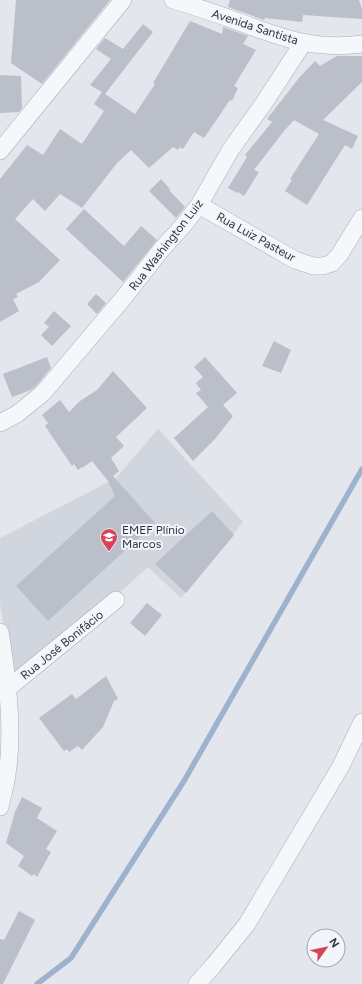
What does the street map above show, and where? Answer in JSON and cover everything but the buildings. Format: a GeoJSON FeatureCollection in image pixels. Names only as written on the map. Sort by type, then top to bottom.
{"type":"FeatureCollection","features":[{"type":"Feature","properties":{"kind":"street"},"geometry":{"type":"LineString","coordinates":[[0,151],[123,0]]}},
{"type":"Feature","properties":{"kind":"street","name":"Avenida Santista"},"geometry":{"type":"LineString","coordinates":[[173,0],[288,40],[315,45],[362,44]]}},
{"type":"Feature","properties":{"kind":"street","name":"Rua Washington Luiz"},"geometry":{"type":"LineString","coordinates":[[0,423],[17,414],[30,404],[58,376],[125,296],[161,250],[186,222],[199,205],[231,148],[264,102],[303,43]]}},
{"type":"Feature","properties":{"kind":"street","name":"Rua Luiz Pasteur"},"geometry":{"type":"LineString","coordinates":[[199,205],[272,248],[295,260],[313,266],[323,266],[332,263],[340,254],[362,218]]}},
{"type":"Feature","properties":{"kind":"street","name":"Rua José Bonifácio"},"geometry":{"type":"LineString","coordinates":[[7,689],[116,600]]}},
{"type":"Feature","properties":{"kind":"street"},"geometry":{"type":"LineString","coordinates":[[0,632],[7,689],[10,741],[7,774],[0,807]]}},
{"type":"Feature","properties":{"kind":"street"},"geometry":{"type":"LineString","coordinates":[[197,984],[214,966],[247,924],[341,766],[362,722]]}},
{"type":"Feature","properties":{"kind":"shaded area","name":"EMEF Plínio Marcos"},"geometry":{"type":"Polygon","coordinates":[[[158,429],[243,522],[181,598],[148,567],[32,671],[15,672],[9,661],[0,603],[0,538],[116,478],[158,429]]]}},
{"type":"Feature","properties":{"kind":"waterway"},"geometry":{"type":"LineString","coordinates":[[37,984],[71,958],[184,781],[362,469]]}},
{"type":"Feature","properties":{"kind":"place","name":"EMEF Plínio Marcos"},"geometry":{"type":"Point","coordinates":[109,552]}}]}
